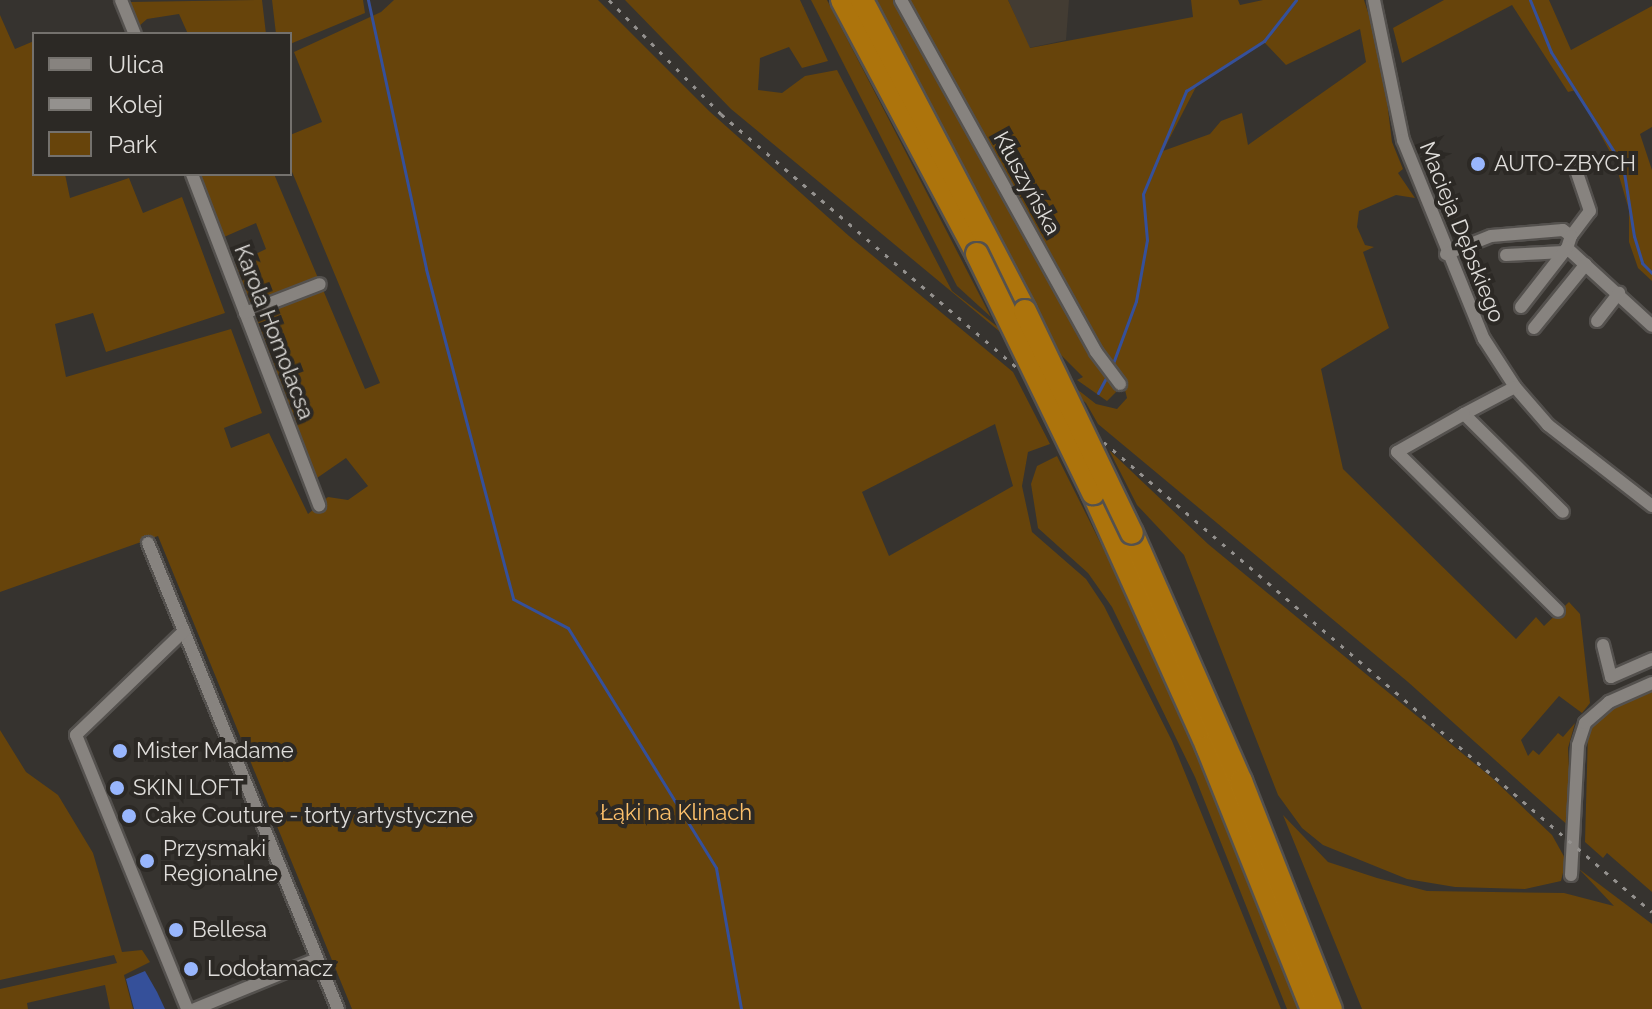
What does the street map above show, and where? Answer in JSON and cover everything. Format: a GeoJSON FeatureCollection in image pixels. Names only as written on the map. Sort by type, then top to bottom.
{"type":"FeatureCollection","features":[{"type":"Feature","properties":{"kind":"highway"},"geometry":{"type":"LineString","coordinates":[[842,0],[977,254],[1093,493],[1207,747],[1312,1009]]}},
{"type":"Feature","properties":{"kind":"highway"},"geometry":{"type":"LineString","coordinates":[[862,0],[1025,311],[1132,533],[1241,781],[1331,1009]]}},
{"type":"Feature","properties":{"kind":"street"},"geometry":{"type":"LineString","coordinates":[[121,0],[134,32]]}},
{"type":"Feature","properties":{"kind":"street","name":"Kłuszyńska"},"geometry":{"type":"LineString","coordinates":[[901,0],[1096,352],[1120,384]]}},
{"type":"Feature","properties":{"kind":"street","name":"Macieja Dębskiego"},"geometry":{"type":"LineString","coordinates":[[1374,0],[1403,140],[1472,318],[1515,387],[1548,425],[1652,506]]}},
{"type":"Feature","properties":{"kind":"street"},"geometry":{"type":"LineString","coordinates":[[1521,307],[1590,211],[1574,164]]}},
{"type":"Feature","properties":{"kind":"street","name":"Karola Homolacsa"},"geometry":{"type":"LineString","coordinates":[[193,176],[319,505]]}},
{"type":"Feature","properties":{"kind":"street"},"geometry":{"type":"LineString","coordinates":[[1446,254],[1491,236],[1563,230],[1567,246],[1652,326]]}},
{"type":"Feature","properties":{"kind":"street"},"geometry":{"type":"LineString","coordinates":[[1506,255],[1567,246]]}},
{"type":"Feature","properties":{"kind":"street"},"geometry":{"type":"LineString","coordinates":[[1534,328],[1586,264]]}},
{"type":"Feature","properties":{"kind":"street"},"geometry":{"type":"LineString","coordinates":[[245,313],[320,284]]}},
{"type":"Feature","properties":{"kind":"street"},"geometry":{"type":"LineString","coordinates":[[1597,321],[1619,293]]}},
{"type":"Feature","properties":{"kind":"street"},"geometry":{"type":"LineString","coordinates":[[1515,387],[1397,452],[1558,611]]}},
{"type":"Feature","properties":{"kind":"street"},"geometry":{"type":"LineString","coordinates":[[1464,414],[1563,512]]}},
{"type":"Feature","properties":{"kind":"street"},"geometry":{"type":"LineString","coordinates":[[148,543],[338,1009]]}},
{"type":"Feature","properties":{"kind":"street"},"geometry":{"type":"LineString","coordinates":[[184,631],[76,735],[187,1009]]}},
{"type":"Feature","properties":{"kind":"street"},"geometry":{"type":"LineString","coordinates":[[1603,645],[1611,677],[1652,659]]}},
{"type":"Feature","properties":{"kind":"street"},"geometry":{"type":"LineString","coordinates":[[1571,875],[1578,745],[1585,723],[1609,702],[1652,683]]}},
{"type":"Feature","properties":{"kind":"street"},"geometry":{"type":"LineString","coordinates":[[195,1009],[317,959]]}},
{"type":"Feature","properties":{"kind":"shaded area"},"geometry":{"type":"Polygon","coordinates":[[[1008,0],[1069,0],[1066,40],[1029,48],[1008,0]]]}},
{"type":"Feature","properties":{"kind":"green space"},"geometry":{"type":"Polygon","coordinates":[[[262,0],[266,32],[187,32],[179,14],[147,19],[138,27],[130,2],[262,0]]]}},
{"type":"Feature","properties":{"kind":"green space"},"geometry":{"type":"Polygon","coordinates":[[[272,0],[363,0],[365,13],[292,43],[292,32],[276,32],[272,0]]]}},
{"type":"Feature","properties":{"kind":"green space","name":"Łąki na Klinach"},"geometry":{"type":"Polygon","coordinates":[[[394,0],[598,0],[709,111],[849,236],[1013,372],[1050,444],[1028,452],[1022,486],[1032,532],[1086,579],[1104,606],[1172,741],[1281,1009],[352,1009],[158,536],[0,592],[0,15],[15,49],[32,42],[32,176],[65,176],[70,198],[129,178],[143,213],[182,197],[225,313],[106,352],[93,313],[55,324],[66,377],[231,329],[262,413],[224,428],[231,448],[269,433],[308,514],[328,497],[348,500],[368,486],[346,458],[317,478],[234,264],[266,249],[256,223],[224,237],[201,176],[275,176],[365,389],[380,383],[292,172],[292,134],[322,122],[294,52],[381,12],[394,0]],[[995,424],[862,492],[889,556],[1013,486],[995,424]]]}},
{"type":"Feature","properties":{"kind":"green space"},"geometry":{"type":"Polygon","coordinates":[[[625,0],[800,0],[828,61],[802,68],[789,47],[760,58],[758,90],[782,93],[805,76],[837,70],[952,291],[1096,404],[1117,409],[1127,398],[1123,382],[1103,356],[905,0],[1008,0],[1030,48],[1193,17],[1191,0],[1238,0],[1240,5],[1263,0],[1364,0],[1381,53],[1392,142],[1403,169],[1398,173],[1415,198],[1396,195],[1359,211],[1357,227],[1365,245],[1374,247],[1363,252],[1389,328],[1321,369],[1343,469],[1516,639],[1536,617],[1544,626],[1569,602],[1580,614],[1590,703],[1582,713],[1559,696],[1521,740],[1528,756],[1533,750],[1539,755],[1558,733],[1563,737],[1575,723],[1568,748],[1572,829],[1408,682],[1098,424],[1086,403],[731,109],[625,0]],[[1360,29],[1286,65],[1265,43],[1257,45],[1197,85],[1163,151],[1210,134],[1221,121],[1242,113],[1248,145],[1366,62],[1360,29]]]}},
{"type":"Feature","properties":{"kind":"green space"},"geometry":{"type":"Polygon","coordinates":[[[811,0],[827,0],[991,317],[957,286],[811,0]]]}},
{"type":"Feature","properties":{"kind":"green space"},"geometry":{"type":"Polygon","coordinates":[[[875,0],[897,0],[1112,378],[1116,392],[1107,401],[1077,380],[1083,377],[1061,355],[875,0]]]}},
{"type":"Feature","properties":{"kind":"green space"},"geometry":{"type":"Polygon","coordinates":[[[1444,0],[1549,0],[1571,50],[1652,6],[1652,127],[1640,134],[1652,170],[1652,281],[1638,268],[1629,242],[1629,210],[1614,159],[1576,90],[1568,92],[1512,5],[1402,63],[1393,28],[1444,0]]]}},
{"type":"Feature","properties":{"kind":"green space"},"geometry":{"type":"Polygon","coordinates":[[[1109,450],[1208,544],[1491,777],[1552,835],[1566,860],[1561,881],[1525,889],[1455,887],[1407,879],[1323,845],[1302,828],[1278,795],[1184,555],[1137,505],[1109,450]]]}},
{"type":"Feature","properties":{"kind":"green space"},"geometry":{"type":"Polygon","coordinates":[[[1057,456],[1129,600],[1223,814],[1300,1009],[1287,1009],[1195,777],[1112,607],[1088,573],[1038,528],[1031,484],[1037,466],[1057,456]]]}},
{"type":"Feature","properties":{"kind":"green space"},"geometry":{"type":"Polygon","coordinates":[[[1652,688],[1652,892],[1607,853],[1603,858],[1585,842],[1588,732],[1601,716],[1652,688]]]}},
{"type":"Feature","properties":{"kind":"green space"},"geometry":{"type":"Polygon","coordinates":[[[0,730],[26,772],[58,795],[93,853],[122,952],[142,950],[150,962],[124,975],[133,1009],[110,1009],[105,985],[27,1003],[28,1009],[0,1009],[0,989],[117,963],[114,955],[0,980],[0,730]]]}},
{"type":"Feature","properties":{"kind":"green space"},"geometry":{"type":"Polygon","coordinates":[[[1283,815],[1328,862],[1377,878],[1427,891],[1564,893],[1614,906],[1579,869],[1652,924],[1652,1009],[1362,1009],[1283,815]]]}},
{"type":"Feature","properties":{"kind":"water"},"geometry":{"type":"Polygon","coordinates":[[[145,971],[165,1009],[134,1009],[126,979],[145,971]]]}},
{"type":"Feature","properties":{"kind":"waterway"},"geometry":{"type":"LineString","coordinates":[[368,0],[426,269],[513,599],[568,628],[716,868],[741,1009]]}},
{"type":"Feature","properties":{"kind":"waterway"},"geometry":{"type":"LineString","coordinates":[[1112,366],[1136,301],[1147,240],[1143,194],[1186,91],[1264,41],[1296,0]]}},
{"type":"Feature","properties":{"kind":"waterway"},"geometry":{"type":"LineString","coordinates":[[1530,0],[1551,52],[1623,166],[1634,236],[1642,263],[1652,273]]}},
{"type":"Feature","properties":{"kind":"waterway"},"geometry":{"type":"LineString","coordinates":[[1098,393],[1107,376]]}},
{"type":"Feature","properties":{"kind":"railway"},"geometry":{"type":"LineString","coordinates":[[609,0],[721,114],[1652,912]]}},
{"type":"Feature","properties":{"kind":"place","name":"AUTO-ZBYCH"},"geometry":{"type":"Point","coordinates":[1478,164]}},
{"type":"Feature","properties":{"kind":"place","name":"Mister Madame"},"geometry":{"type":"Point","coordinates":[120,751]}},
{"type":"Feature","properties":{"kind":"place","name":"SKIN LOFT"},"geometry":{"type":"Point","coordinates":[117,788]}},
{"type":"Feature","properties":{"kind":"place","name":"Cake Couture - torty artystyczne"},"geometry":{"type":"Point","coordinates":[129,816]}},
{"type":"Feature","properties":{"kind":"place","name":"Przysmaki Regionalne"},"geometry":{"type":"Point","coordinates":[147,861]}},
{"type":"Feature","properties":{"kind":"place","name":"Bellesa"},"geometry":{"type":"Point","coordinates":[176,930]}},
{"type":"Feature","properties":{"kind":"place","name":"Lodołamacz"},"geometry":{"type":"Point","coordinates":[191,969]}}]}
